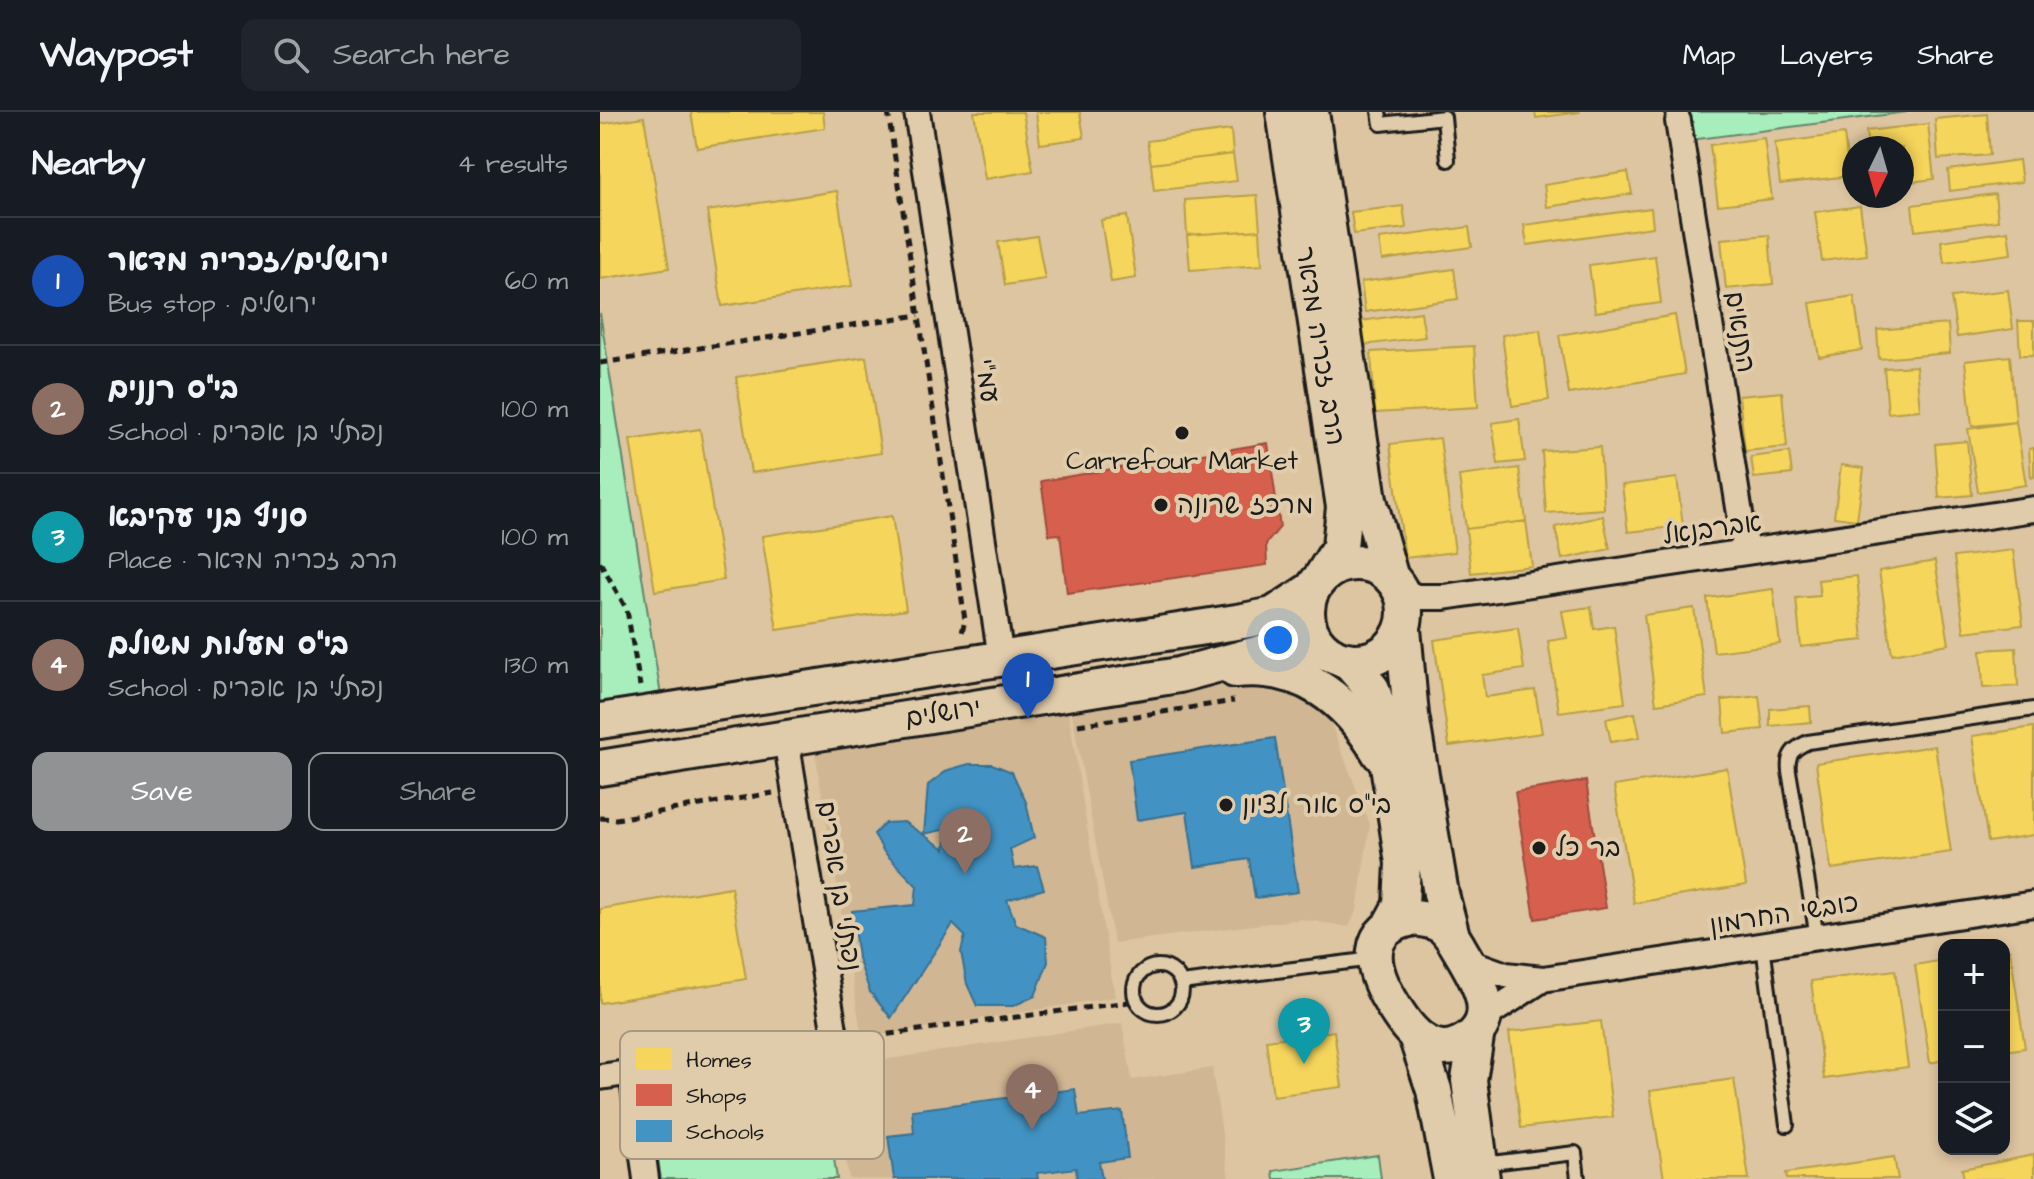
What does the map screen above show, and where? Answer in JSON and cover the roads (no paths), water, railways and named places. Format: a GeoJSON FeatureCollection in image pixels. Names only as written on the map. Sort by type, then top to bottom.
{"type":"FeatureCollection","features":[{"type":"Feature","properties":{"kind":"street","name":"עמ\"י"},"geometry":{"type":"LineString","coordinates":[[917,112],[1001,658]]}},
{"type":"Feature","properties":{"kind":"street","name":"הרב זכריה מדאר"},"geometry":{"type":"LineString","coordinates":[[1284,112],[1344,507],[1340,547],[1316,583]]}},
{"type":"Feature","properties":{"kind":"street","name":"הרב זכריה מדאר"},"geometry":{"type":"LineString","coordinates":[[1311,112],[1369,500],[1395,582]]}},
{"type":"Feature","properties":{"kind":"street","name":"התנאים"},"geometry":{"type":"LineString","coordinates":[[1678,121],[1746,552]]}},
{"type":"Feature","properties":{"kind":"street","name":"אברבנאל"},"geometry":{"type":"LineString","coordinates":[[1395,582],[1416,597],[1444,597],[2034,509]]}},
{"type":"Feature","properties":{"kind":"street"},"geometry":{"type":"LineString","coordinates":[[1348,563],[1363,563],[1395,582],[1405,602],[1403,629],[1413,728],[1443,905],[1459,949],[1485,993],[1469,1080],[1471,1174],[1434,1090],[1417,1039],[1380,984],[1373,959],[1380,937],[1401,905],[1403,887],[1387,766],[1372,689],[1311,633],[1307,619],[1316,583],[1348,563]]}},
{"type":"Feature","properties":{"kind":"street","name":"ירושלים"},"geometry":{"type":"LineString","coordinates":[[600,721],[1273,615],[1316,583]]}},
{"type":"Feature","properties":{"kind":"street"},"geometry":{"type":"LineString","coordinates":[[1339,657],[1375,658],[1386,651],[1403,629]]}},
{"type":"Feature","properties":{"kind":"street","name":"ירושלים"},"geometry":{"type":"LineString","coordinates":[[600,768],[1179,675],[1283,647],[1339,657]]}},
{"type":"Feature","properties":{"kind":"street"},"geometry":{"type":"LineString","coordinates":[[1179,675],[1251,668],[1309,680],[1340,700],[1365,729],[1387,766]]}},
{"type":"Feature","properties":{"kind":"street","name":"נפתלי בן אפרים"},"geometry":{"type":"LineString","coordinates":[[786,739],[834,1031]]}},
{"type":"Feature","properties":{"kind":"street","name":"כובשי החרמון"},"geometry":{"type":"LineString","coordinates":[[1459,949],[1506,975],[1543,979],[2034,904]]}},
{"type":"Feature","properties":{"kind":"street"},"geometry":{"type":"LineString","coordinates":[[1389,927],[1413,918],[1428,919],[1459,949]]}},
{"type":"Feature","properties":{"kind":"street","name":"כובשי החרמון"},"geometry":{"type":"LineString","coordinates":[[1480,1024],[1543,979]]}},
{"type":"Feature","properties":{"kind":"street"},"geometry":{"type":"LineString","coordinates":[[1417,1039],[1430,1046],[1451,1047],[1480,1024]]}},
{"type":"Feature","properties":{"kind":"street"},"geometry":{"type":"LineString","coordinates":[[600,1077],[620,1074]]}},
{"type":"Feature","properties":{"kind":"street"},"geometry":{"type":"LineString","coordinates":[[643,1159],[646,1179]]}},
{"type":"Feature","properties":{"kind":"lane"},"geometry":{"type":"LineString","coordinates":[[1379,112],[1381,124],[1444,117],[1448,160]]}},
{"type":"Feature","properties":{"kind":"lane"},"geometry":{"type":"LineString","coordinates":[[1817,937],[1789,771],[1788,760],[1794,749],[1808,742],[2034,709]]}},
{"type":"Feature","properties":{"kind":"lane"},"geometry":{"type":"LineString","coordinates":[[1763,946],[1787,1125]]}},
{"type":"Feature","properties":{"kind":"lane"},"geometry":{"type":"LineString","coordinates":[[1181,983],[1373,959]]}},
{"type":"Feature","properties":{"kind":"lane"},"geometry":{"type":"LineString","coordinates":[[1163,966],[1178,975],[1181,983],[1180,1001],[1168,1012],[1148,1012],[1136,1001],[1135,981],[1145,968],[1163,966]]}},
{"type":"Feature","properties":{"kind":"lane"},"geometry":{"type":"LineString","coordinates":[[1471,1174],[1575,1153],[1578,1179]]}},
{"type":"Feature","properties":{"kind":"place","name":"Carrefour Market"},"geometry":{"type":"Point","coordinates":[1182,433]}},
{"type":"Feature","properties":{"kind":"place","name":"מרכז שרונה"},"geometry":{"type":"Point","coordinates":[1161,505]}},
{"type":"Feature","properties":{"kind":"place","name":"ירושלים/זכריה מדאר"},"geometry":{"type":"Point","coordinates":[1028,719]}},
{"type":"Feature","properties":{"kind":"place","name":"בי\"ס אור לציון"},"geometry":{"type":"Point","coordinates":[1226,805]}},
{"type":"Feature","properties":{"kind":"place","name":"בר כל"},"geometry":{"type":"Point","coordinates":[1539,848]}},
{"type":"Feature","properties":{"kind":"place","name":"בי\"ס רננים"},"geometry":{"type":"Point","coordinates":[965,874]}},
{"type":"Feature","properties":{"kind":"place","name":"סניף בני עקיבא"},"geometry":{"type":"Point","coordinates":[1304,1064]}},
{"type":"Feature","properties":{"kind":"place","name":"בי\"ס מעלות משולם"},"geometry":{"type":"Point","coordinates":[1032,1130]}}]}
